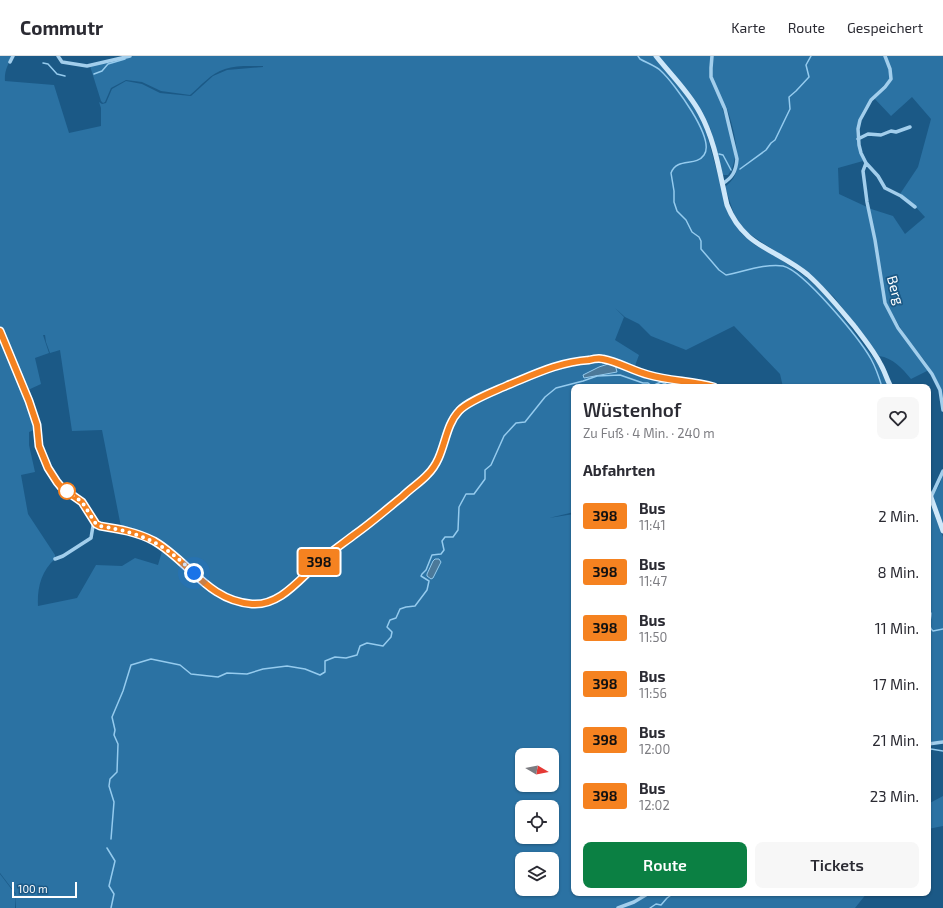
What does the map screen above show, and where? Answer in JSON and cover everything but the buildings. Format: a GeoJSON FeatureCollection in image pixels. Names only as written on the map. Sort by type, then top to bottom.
{"type":"FeatureCollection","features":[{"type":"Feature","properties":{"kind":"main road"},"geometry":{"type":"LineString","coordinates":[[656,56],[699,112],[708,132],[727,205],[738,226],[745,234],[764,248],[806,274],[823,289],[871,348],[881,364],[889,384]]}},
{"type":"Feature","properties":{"kind":"main road"},"geometry":{"type":"LineString","coordinates":[[931,497],[943,531]]}},
{"type":"Feature","properties":{"kind":"street"},"geometry":{"type":"LineString","coordinates":[[10,62],[13,56]]}},
{"type":"Feature","properties":{"kind":"street"},"geometry":{"type":"LineString","coordinates":[[58,56],[62,62],[87,66],[130,56]]}},
{"type":"Feature","properties":{"kind":"street"},"geometry":{"type":"LineString","coordinates":[[712,56],[710,73],[725,109],[736,160],[736,165],[731,178],[722,184]]}},
{"type":"Feature","properties":{"kind":"street","name":"Berg"},"geometry":{"type":"LineString","coordinates":[[885,56],[890,69],[891,79],[885,88],[871,100],[864,112],[858,129],[858,139],[861,153],[866,163],[878,176],[885,188],[901,196],[915,207]]}},
{"type":"Feature","properties":{"kind":"street"},"geometry":{"type":"LineString","coordinates":[[858,139],[868,134],[881,135],[891,131],[896,132],[910,128]]}},
{"type":"Feature","properties":{"kind":"street","name":"Berg"},"geometry":{"type":"LineString","coordinates":[[866,163],[863,171],[866,202],[875,240],[885,303],[898,328],[932,374],[940,390],[943,410]]}},
{"type":"Feature","properties":{"kind":"street"},"geometry":{"type":"LineString","coordinates":[[0,331],[29,401],[37,425],[39,446],[48,468],[62,488],[82,502],[96,524],[135,533],[154,541],[175,556],[208,587],[218,594],[234,601],[252,604],[266,604],[283,594],[325,557],[371,523],[428,475],[437,464],[452,421],[463,408],[493,392],[552,367],[576,361],[602,359],[627,366],[650,376],[702,384]]}},
{"type":"Feature","properties":{"kind":"street"},"geometry":{"type":"LineString","coordinates":[[931,497],[943,471]]}},
{"type":"Feature","properties":{"kind":"street"},"geometry":{"type":"LineString","coordinates":[[55,559],[63,556],[91,538],[94,520]]}},
{"type":"Feature","properties":{"kind":"street"},"geometry":{"type":"LineString","coordinates":[[931,744],[943,742]]}},
{"type":"Feature","properties":{"kind":"street"},"geometry":{"type":"LineString","coordinates":[[618,908],[634,902],[644,896]]}},
{"type":"Feature","properties":{"kind":"shaded area"},"geometry":{"type":"Polygon","coordinates":[[[0,56],[13,56],[5,74],[5,81],[54,85],[69,133],[101,126],[101,108],[99,102],[102,104],[106,103],[112,89],[126,81],[142,84],[160,93],[191,96],[213,76],[227,70],[263,67],[239,66],[220,71],[211,77],[190,95],[161,91],[142,82],[126,80],[111,88],[105,102],[103,103],[101,101],[90,66],[133,56],[884,56],[890,73],[890,79],[871,99],[858,121],[857,139],[863,161],[838,168],[839,194],[867,207],[882,294],[900,330],[929,370],[911,379],[901,367],[893,361],[879,356],[834,297],[808,273],[745,231],[734,214],[725,187],[732,180],[737,168],[737,151],[731,121],[726,106],[722,108],[729,128],[735,158],[732,169],[728,175],[723,175],[710,127],[705,128],[729,215],[741,233],[755,245],[783,261],[807,278],[830,300],[878,364],[887,384],[782,384],[780,374],[734,326],[686,350],[651,336],[639,324],[625,317],[615,308],[624,317],[615,340],[639,355],[633,371],[648,377],[681,383],[697,382],[704,384],[571,384],[571,513],[549,518],[571,514],[571,896],[865,896],[855,908],[16,908],[16,894],[0,873],[0,330],[27,390],[37,429],[29,432],[29,445],[35,472],[21,475],[28,514],[55,555],[55,559],[43,575],[39,587],[38,606],[77,598],[96,565],[122,566],[135,558],[158,565],[163,548],[204,580],[166,547],[143,533],[121,527],[102,430],[72,431],[60,350],[50,353],[45,335],[43,335],[49,353],[35,358],[41,384],[28,390],[0,327],[0,56]],[[458,410],[446,426],[438,455],[432,466],[424,476],[391,502],[392,503],[425,477],[433,467],[439,455],[447,427],[458,410]]]}},
{"type":"Feature","properties":{"kind":"shaded area"},"geometry":{"type":"Polygon","coordinates":[[[886,56],[943,56],[943,404],[935,377],[925,361],[907,339],[887,305],[883,294],[868,208],[893,216],[905,234],[925,217],[912,203],[900,194],[918,167],[931,119],[912,97],[891,116],[874,98],[892,80],[886,56]]]}},
{"type":"Feature","properties":{"kind":"shaded area"},"geometry":{"type":"Polygon","coordinates":[[[608,364],[615,364],[617,372],[584,378],[583,375],[608,364]]]}},
{"type":"Feature","properties":{"kind":"shaded area"},"geometry":{"type":"Polygon","coordinates":[[[943,473],[943,526],[932,497],[940,484],[943,473]]]}},
{"type":"Feature","properties":{"kind":"shaded area"},"geometry":{"type":"Polygon","coordinates":[[[931,506],[943,537],[943,741],[931,742],[931,506]]]}},
{"type":"Feature","properties":{"kind":"shaded area"},"geometry":{"type":"Polygon","coordinates":[[[435,559],[439,559],[441,562],[433,578],[431,579],[427,576],[427,574],[435,559]]]}},
{"type":"Feature","properties":{"kind":"shaded area"},"geometry":{"type":"Polygon","coordinates":[[[943,796],[943,826],[931,828],[931,802],[943,796]]]}},
{"type":"Feature","properties":{"kind":"shaded area"},"geometry":{"type":"Polygon","coordinates":[[[0,874],[16,895],[15,908],[0,908],[0,874]]]}},
{"type":"Feature","properties":{"kind":"waterway"},"geometry":{"type":"LineString","coordinates":[[638,56],[640,59],[659,69],[667,77],[692,112],[704,137],[706,147],[704,155],[701,159],[682,163],[674,168],[671,173],[674,202],[677,211],[686,220],[692,232],[699,237],[701,241],[701,249],[719,270],[726,275],[754,268],[777,265],[783,266],[804,280],[830,306],[865,349],[871,359],[881,384]]}},
{"type":"Feature","properties":{"kind":"waterway"},"geometry":{"type":"LineString","coordinates":[[740,169],[766,150],[775,140],[790,109],[789,97],[809,77],[806,65],[811,56]]}},
{"type":"Feature","properties":{"kind":"waterway"},"geometry":{"type":"LineString","coordinates":[[94,74],[102,71],[108,64],[125,59]]}},
{"type":"Feature","properties":{"kind":"waterway"},"geometry":{"type":"LineString","coordinates":[[43,63],[48,64],[57,74],[65,76]]}},
{"type":"Feature","properties":{"kind":"waterway"},"geometry":{"type":"LineString","coordinates":[[719,154],[723,155],[731,170]]}},
{"type":"Feature","properties":{"kind":"waterway"},"geometry":{"type":"LineString","coordinates":[[571,384],[597,376],[620,375],[649,384]]}},
{"type":"Feature","properties":{"kind":"waterway"},"geometry":{"type":"LineString","coordinates":[[656,384],[661,382],[666,384]]}},
{"type":"Feature","properties":{"kind":"waterway"},"geometry":{"type":"LineString","coordinates":[[111,839],[114,802],[109,786],[110,779],[117,772],[118,744],[114,735],[115,730],[112,717],[123,691],[131,665],[151,659],[180,665],[191,674],[218,677],[227,673],[247,674],[263,669],[287,666],[305,669],[320,675],[325,672],[325,661],[335,657],[346,658],[357,655],[360,646],[367,643],[383,646],[391,637],[392,632],[387,627],[390,620],[396,618],[400,609],[415,606],[427,590],[429,581],[421,576],[426,570],[432,555],[441,554],[444,550],[442,541],[445,537],[453,537],[458,530],[459,507],[466,494],[474,494],[485,479],[485,470],[491,465],[504,436],[516,423],[525,422],[545,397],[556,388],[571,384]]}},
{"type":"Feature","properties":{"kind":"waterway"},"geometry":{"type":"LineString","coordinates":[[931,629],[933,631],[943,629]]}},
{"type":"Feature","properties":{"kind":"waterway"},"geometry":{"type":"LineString","coordinates":[[931,749],[943,751]]}},
{"type":"Feature","properties":{"kind":"waterway"},"geometry":{"type":"LineString","coordinates":[[107,848],[115,861],[109,886],[114,894],[111,908]]}},
{"type":"Feature","properties":{"kind":"waterway"},"geometry":{"type":"LineString","coordinates":[[650,908],[656,904],[661,905],[670,896]]}},
{"type":"Feature","properties":{"kind":"bus line","name":"398"},"geometry":{"type":"LineString","coordinates":[[0,331],[5,340],[37,425],[41,455],[62,488],[82,502],[96,524],[135,533],[154,541],[185,564],[208,587],[218,594],[234,601],[252,604],[266,604],[283,594],[308,574],[322,559],[371,523],[428,475],[437,464],[452,421],[457,412],[493,392],[552,367],[576,361],[602,359],[627,366],[650,376],[702,384]]}},
{"type":"Feature","properties":{"kind":"route"},"geometry":{"type":"LineString","coordinates":[[67,491],[82,502],[96,524],[135,533],[154,541],[185,564],[194,573]]}}]}
